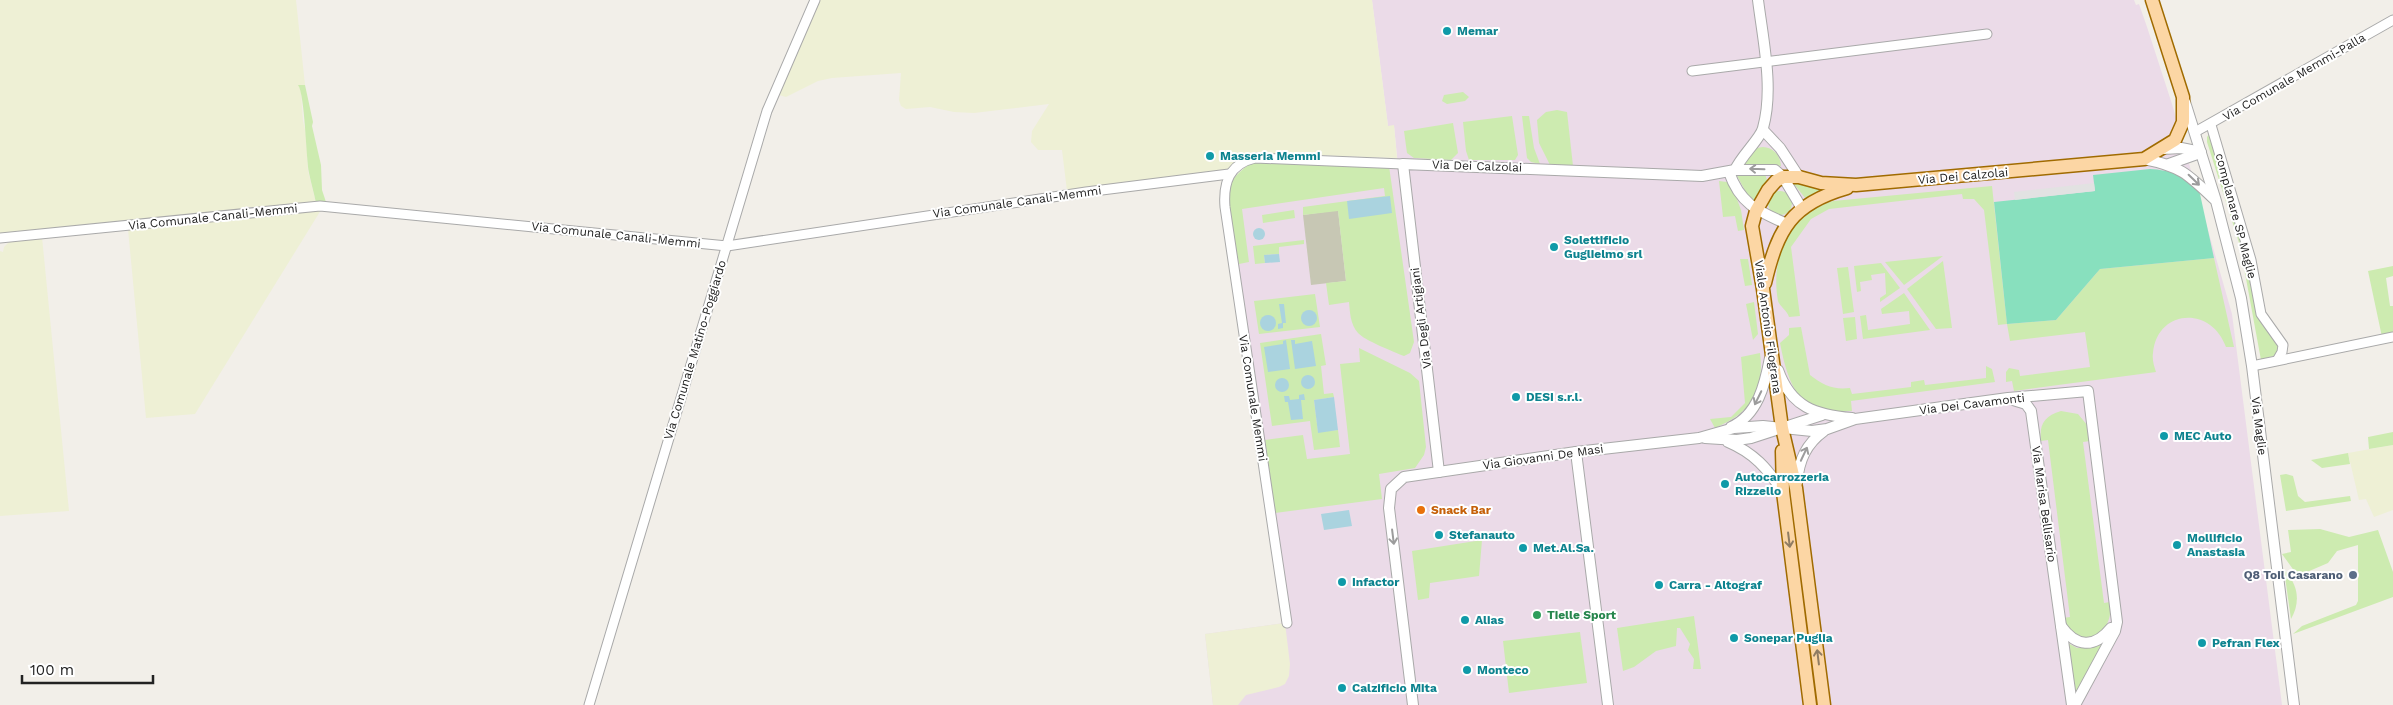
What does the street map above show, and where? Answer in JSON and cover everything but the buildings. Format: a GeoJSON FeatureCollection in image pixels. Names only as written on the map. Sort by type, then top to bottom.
{"type":"FeatureCollection","features":[{"type":"Feature","properties":{"kind":"main road"},"geometry":{"type":"LineString","coordinates":[[2144,159],[2175,140],[2183,122],[2183,97],[2152,0]]}},
{"type":"Feature","properties":{"kind":"main road","name":"Via Dei Calzolai"},"geometry":{"type":"LineString","coordinates":[[1783,178],[1799,177],[1821,182],[1856,185],[2144,159]]}},
{"type":"Feature","properties":{"kind":"main road"},"geometry":{"type":"LineString","coordinates":[[1756,211],[1768,190],[1776,181],[1783,178]]}},
{"type":"Feature","properties":{"kind":"main road"},"geometry":{"type":"LineString","coordinates":[[1763,289],[1772,252],[1786,224],[1801,207],[1829,193],[1856,185]]}},
{"type":"Feature","properties":{"kind":"main road","name":"Viale Antonio Filograna"},"geometry":{"type":"LineString","coordinates":[[1756,211],[1752,226],[1763,289],[1782,428],[1796,488],[1824,705]]}},
{"type":"Feature","properties":{"kind":"main road","name":"Viale Antonio Filograna"},"geometry":{"type":"LineString","coordinates":[[1782,428],[1782,492],[1810,705]]}},
{"type":"Feature","properties":{"kind":"street","name":"Via Comunale Matino-Poggiardo"},"geometry":{"type":"LineString","coordinates":[[588,705],[767,111],[815,0]]}},
{"type":"Feature","properties":{"kind":"street"},"geometry":{"type":"LineString","coordinates":[[1758,0],[1766,63],[1767,90],[1763,130],[1742,155],[1732,171],[1746,203],[1756,211],[1786,224]]}},
{"type":"Feature","properties":{"kind":"street","name":"Via Comunale Memmi-Palla"},"geometry":{"type":"LineString","coordinates":[[2195,132],[2211,125],[2393,20]]}},
{"type":"Feature","properties":{"kind":"street"},"geometry":{"type":"LineString","coordinates":[[1692,71],[1987,34]]}},
{"type":"Feature","properties":{"kind":"street","name":"Via Maglie"},"geometry":{"type":"LineString","coordinates":[[2183,97],[2216,201],[2240,298],[2252,366],[2294,705]]}},
{"type":"Feature","properties":{"kind":"street","name":"complanare SP Maglie"},"geometry":{"type":"LineString","coordinates":[[2211,125],[2251,260],[2261,314],[2283,345],[2278,359]]}},
{"type":"Feature","properties":{"kind":"street"},"geometry":{"type":"LineString","coordinates":[[1763,130],[1780,148],[1799,177]]}},
{"type":"Feature","properties":{"kind":"street"},"geometry":{"type":"LineString","coordinates":[[2163,149],[2181,148],[2201,152]]}},
{"type":"Feature","properties":{"kind":"street"},"geometry":{"type":"LineString","coordinates":[[2168,164],[2201,152]]}},
{"type":"Feature","properties":{"kind":"street","name":"Via Dei Calzolai"},"geometry":{"type":"LineString","coordinates":[[1229,174],[1249,159],[1262,157],[1702,176],[1732,171],[1775,170],[1783,178]]}},
{"type":"Feature","properties":{"kind":"street"},"geometry":{"type":"LineString","coordinates":[[2144,159],[2168,164],[2188,174],[2216,201]]}},
{"type":"Feature","properties":{"kind":"street","name":"Via Degli Artigiani"},"geometry":{"type":"LineString","coordinates":[[1404,164],[1439,472]]}},
{"type":"Feature","properties":{"kind":"street","name":"Via Comunale Canali-Memmi"},"geometry":{"type":"LineString","coordinates":[[0,238],[320,206],[727,246],[1086,192],[1229,174]]}},
{"type":"Feature","properties":{"kind":"street","name":"Via Comunale Memmi"},"geometry":{"type":"LineString","coordinates":[[1229,174],[1224,186],[1225,208],[1287,623]]}},
{"type":"Feature","properties":{"kind":"street"},"geometry":{"type":"LineString","coordinates":[[1783,178],[1801,207]]}},
{"type":"Feature","properties":{"kind":"street"},"geometry":{"type":"LineString","coordinates":[[2252,366],[2278,359],[2393,337]]}},
{"type":"Feature","properties":{"kind":"street"},"geometry":{"type":"LineString","coordinates":[[1771,351],[1784,386],[1808,410],[1822,415],[1855,419]]}},
{"type":"Feature","properties":{"kind":"street"},"geometry":{"type":"LineString","coordinates":[[1724,435],[1746,417],[1759,399],[1771,351]]}},
{"type":"Feature","properties":{"kind":"street","name":"Via Dei Cavamonti"},"geometry":{"type":"LineString","coordinates":[[1855,419],[2008,398],[2088,391]]}},
{"type":"Feature","properties":{"kind":"street","name":"Via Marisa Bellisario"},"geometry":{"type":"LineString","coordinates":[[2074,705],[2115,631],[2116,622],[2088,391]]}},
{"type":"Feature","properties":{"kind":"street","name":"Via Marisa Bellisario"},"geometry":{"type":"LineString","coordinates":[[2008,398],[2026,404],[2032,411],[2060,625],[2074,705]]}},
{"type":"Feature","properties":{"kind":"street"},"geometry":{"type":"LineString","coordinates":[[1782,428],[1822,415]]}},
{"type":"Feature","properties":{"kind":"street"},"geometry":{"type":"LineString","coordinates":[[1724,435],[1750,426],[1804,431],[1827,429],[1855,419]]}},
{"type":"Feature","properties":{"kind":"street"},"geometry":{"type":"LineString","coordinates":[[1796,488],[1798,468],[1803,454],[1809,443],[1827,429]]}},
{"type":"Feature","properties":{"kind":"street"},"geometry":{"type":"LineString","coordinates":[[1724,435],[1747,450],[1765,468],[1782,492]]}},
{"type":"Feature","properties":{"kind":"street","name":"Via Giovanni De Masi"},"geometry":{"type":"LineString","coordinates":[[1414,705],[1390,508],[1391,489],[1404,477],[1576,452],[1724,435]]}},
{"type":"Feature","properties":{"kind":"street"},"geometry":{"type":"LineString","coordinates":[[1576,452],[1608,705]]}},
{"type":"Feature","properties":{"kind":"street"},"geometry":{"type":"LineString","coordinates":[[2060,625],[2068,636],[2079,642],[2091,642],[2104,638],[2116,622]]}},
{"type":"Feature","properties":{"kind":"shaded area"},"geometry":{"type":"Polygon","coordinates":[[[0,0],[296,0],[305,85],[299,85],[306,134],[308,171],[316,203],[255,208],[246,206],[242,210],[0,235],[0,0]]]}},
{"type":"Feature","properties":{"kind":"shaded area"},"geometry":{"type":"Polygon","coordinates":[[[819,0],[1372,0],[1388,126],[1394,125],[1397,158],[1257,153],[1227,170],[1067,191],[1062,150],[1038,150],[1031,142],[1032,131],[1049,104],[974,113],[954,112],[930,107],[906,109],[901,106],[899,100],[901,73],[832,78],[818,81],[786,97],[779,95],[819,0]]]}},
{"type":"Feature","properties":{"kind":"shaded area"},"geometry":{"type":"Polygon","coordinates":[[[1372,0],[2134,0],[2136,5],[2139,4],[2172,104],[2232,314],[2282,705],[1213,705],[1205,634],[1291,622],[1229,201],[1232,182],[1248,165],[1398,166],[1394,126],[1388,126],[1372,0]]]}},
{"type":"Feature","properties":{"kind":"shaded area"},"geometry":{"type":"Polygon","coordinates":[[[2094,183],[2095,191],[2015,200],[2014,192],[2094,183]]]}},
{"type":"Feature","properties":{"kind":"shaded area"},"geometry":{"type":"Polygon","coordinates":[[[321,210],[195,414],[146,418],[128,229],[321,210]]]}},
{"type":"Feature","properties":{"kind":"shaded area"},"geometry":{"type":"Polygon","coordinates":[[[1338,210],[1346,281],[1311,285],[1303,215],[1338,210]]]}},
{"type":"Feature","properties":{"kind":"shaded area"},"geometry":{"type":"Polygon","coordinates":[[[42,237],[69,511],[0,516],[0,251],[3,252],[4,247],[10,241],[42,237]]]}},
{"type":"Feature","properties":{"kind":"shaded area"},"geometry":{"type":"Polygon","coordinates":[[[2393,445],[2393,510],[2374,517],[2366,499],[2359,500],[2348,453],[2393,445]]]}},
{"type":"Feature","properties":{"kind":"shaded area"},"geometry":{"type":"Polygon","coordinates":[[[1285,623],[1290,664],[1289,676],[1285,684],[1246,695],[1238,705],[1213,705],[1205,634],[1285,623]]]}},
{"type":"Feature","properties":{"kind":"green space"},"geometry":{"type":"Polygon","coordinates":[[[298,85],[305,85],[321,165],[322,190],[327,205],[316,203],[309,173],[302,100],[298,85]]]}},
{"type":"Feature","properties":{"kind":"green space"},"geometry":{"type":"Polygon","coordinates":[[[1463,92],[1469,97],[1465,101],[1447,104],[1442,101],[1444,95],[1463,92]]]}},
{"type":"Feature","properties":{"kind":"green space"},"geometry":{"type":"Polygon","coordinates":[[[1557,110],[1567,112],[1573,166],[1550,165],[1539,143],[1537,120],[1546,112],[1557,110]]]}},
{"type":"Feature","properties":{"kind":"green space"},"geometry":{"type":"Polygon","coordinates":[[[1512,116],[1518,155],[1515,160],[1469,160],[1466,151],[1463,122],[1512,116]]]}},
{"type":"Feature","properties":{"kind":"green space"},"geometry":{"type":"Polygon","coordinates":[[[1522,116],[1529,116],[1534,148],[1540,164],[1531,162],[1527,158],[1522,116]]]}},
{"type":"Feature","properties":{"kind":"green space"},"geometry":{"type":"Polygon","coordinates":[[[1453,123],[1458,153],[1451,160],[1414,158],[1407,153],[1404,131],[1453,123]]]}},
{"type":"Feature","properties":{"kind":"green space"},"geometry":{"type":"Polygon","coordinates":[[[2210,133],[2244,251],[2258,317],[2263,326],[2280,344],[2276,355],[2261,360],[2240,246],[2207,142],[2207,137],[2210,133]]]}},
{"type":"Feature","properties":{"kind":"green space"},"geometry":{"type":"Polygon","coordinates":[[[1759,147],[1776,153],[1781,166],[1766,164],[1744,166],[1750,153],[1759,147]]]}},
{"type":"Feature","properties":{"kind":"green space"},"geometry":{"type":"Polygon","coordinates":[[[1254,161],[1389,166],[1414,342],[1410,353],[1404,356],[1361,336],[1352,322],[1349,302],[1329,305],[1326,283],[1346,281],[1338,211],[1303,215],[1303,207],[1385,196],[1384,188],[1242,209],[1249,262],[1239,264],[1229,211],[1229,191],[1235,177],[1254,161]]]}},
{"type":"Feature","properties":{"kind":"green space"},"geometry":{"type":"Polygon","coordinates":[[[2150,169],[2178,175],[2185,178],[2196,188],[2200,194],[2214,258],[2100,269],[2056,320],[2007,324],[1994,202],[2095,191],[2093,175],[2150,169]]]}},
{"type":"Feature","properties":{"kind":"green space"},"geometry":{"type":"Polygon","coordinates":[[[1736,174],[1765,174],[1767,180],[1755,201],[1748,196],[1736,174]]]}},
{"type":"Feature","properties":{"kind":"green space"},"geometry":{"type":"Polygon","coordinates":[[[1719,181],[1727,182],[1734,191],[1741,210],[1744,230],[1738,231],[1735,216],[1723,217],[1719,181]]]}},
{"type":"Feature","properties":{"kind":"green space"},"geometry":{"type":"Polygon","coordinates":[[[1793,183],[1826,188],[1806,199],[1793,183]]]}},
{"type":"Feature","properties":{"kind":"green space"},"geometry":{"type":"Polygon","coordinates":[[[1992,186],[2007,324],[1998,325],[1984,210],[1974,199],[1963,199],[1962,194],[1829,209],[1811,219],[1791,247],[1800,316],[1789,317],[1779,303],[1776,285],[1780,254],[1794,227],[1805,216],[1818,208],[1833,201],[1992,186]]]}},
{"type":"Feature","properties":{"kind":"green space"},"geometry":{"type":"Polygon","coordinates":[[[1780,191],[1785,192],[1791,198],[1791,208],[1785,214],[1780,215],[1775,214],[1769,208],[1768,203],[1769,198],[1775,192],[1780,191]]]}},
{"type":"Feature","properties":{"kind":"green space"},"geometry":{"type":"Polygon","coordinates":[[[1294,210],[1295,218],[1263,223],[1262,215],[1294,210]]]}},
{"type":"Feature","properties":{"kind":"green space"},"geometry":{"type":"Polygon","coordinates":[[[1304,240],[1304,244],[1279,247],[1279,254],[1264,255],[1265,263],[1255,264],[1253,246],[1304,240]]]}},
{"type":"Feature","properties":{"kind":"green space"},"geometry":{"type":"Polygon","coordinates":[[[1943,256],[1904,285],[1885,262],[1943,256]]]}},
{"type":"Feature","properties":{"kind":"green space"},"geometry":{"type":"Polygon","coordinates":[[[2214,258],[2234,347],[2226,347],[2219,333],[2209,324],[2197,319],[2185,318],[2174,321],[2164,328],[2157,338],[2153,355],[2156,372],[2014,391],[2012,381],[2006,382],[2006,372],[2009,368],[2019,370],[2020,376],[2090,367],[2085,332],[2010,341],[2007,324],[2056,320],[2100,269],[2214,258]]]}},
{"type":"Feature","properties":{"kind":"green space"},"geometry":{"type":"Polygon","coordinates":[[[1740,259],[1748,259],[1752,285],[1745,286],[1740,259]]]}},
{"type":"Feature","properties":{"kind":"green space"},"geometry":{"type":"Polygon","coordinates":[[[1943,261],[1952,328],[1936,329],[1907,289],[1943,261]]]}},
{"type":"Feature","properties":{"kind":"green space"},"geometry":{"type":"Polygon","coordinates":[[[1881,263],[1900,288],[1880,302],[1880,298],[1886,294],[1885,273],[1871,275],[1872,280],[1860,282],[1861,291],[1857,292],[1854,266],[1881,263]]]}},
{"type":"Feature","properties":{"kind":"green space"},"geometry":{"type":"Polygon","coordinates":[[[2393,266],[2393,276],[2386,278],[2390,306],[2393,306],[2393,335],[2382,337],[2368,271],[2393,266]]]}},
{"type":"Feature","properties":{"kind":"green space"},"geometry":{"type":"Polygon","coordinates":[[[1848,267],[1854,312],[1843,314],[1837,268],[1848,267]]]}},
{"type":"Feature","properties":{"kind":"green space"},"geometry":{"type":"Polygon","coordinates":[[[1904,293],[1930,330],[1863,339],[1860,316],[1866,315],[1868,330],[1910,324],[1909,311],[1882,314],[1881,309],[1904,293]]]}},
{"type":"Feature","properties":{"kind":"green space"},"geometry":{"type":"Polygon","coordinates":[[[1315,294],[1320,327],[1259,334],[1254,301],[1315,294]]]}},
{"type":"Feature","properties":{"kind":"green space"},"geometry":{"type":"Polygon","coordinates":[[[1754,302],[1758,334],[1753,340],[1746,304],[1754,302]]]}},
{"type":"Feature","properties":{"kind":"green space"},"geometry":{"type":"Polygon","coordinates":[[[1855,317],[1857,339],[1846,341],[1843,318],[1855,317]]]}},
{"type":"Feature","properties":{"kind":"green space"},"geometry":{"type":"Polygon","coordinates":[[[1801,327],[1810,375],[1819,382],[1829,386],[1850,388],[1852,394],[1911,387],[1911,382],[1924,380],[1925,385],[1986,378],[1986,366],[1992,369],[1995,382],[1851,401],[1852,411],[1832,411],[1817,408],[1805,402],[1794,389],[1787,372],[1780,343],[1789,335],[1789,328],[1801,327]]]}},
{"type":"Feature","properties":{"kind":"green space"},"geometry":{"type":"Polygon","coordinates":[[[1321,334],[1326,365],[1321,366],[1324,394],[1333,393],[1334,397],[1314,400],[1318,432],[1338,430],[1340,447],[1314,450],[1310,421],[1272,426],[1260,343],[1321,334]]]}},
{"type":"Feature","properties":{"kind":"green space"},"geometry":{"type":"Polygon","coordinates":[[[1359,348],[1410,373],[1419,381],[1426,447],[1424,455],[1415,468],[1379,474],[1382,499],[1275,513],[1265,440],[1303,435],[1307,459],[1350,454],[1340,364],[1360,362],[1359,348]]]}},
{"type":"Feature","properties":{"kind":"green space"},"geometry":{"type":"Polygon","coordinates":[[[1760,353],[1760,379],[1752,400],[1738,415],[1715,428],[1710,419],[1731,417],[1745,403],[1741,357],[1760,353]]]}},
{"type":"Feature","properties":{"kind":"green space"},"geometry":{"type":"Polygon","coordinates":[[[2061,411],[2078,414],[2088,426],[2090,441],[2083,442],[2104,603],[2110,602],[2110,614],[2107,625],[2094,637],[2085,638],[2077,635],[2069,629],[2063,618],[2070,617],[2048,440],[2041,441],[2041,430],[2044,422],[2050,416],[2061,411]]]}},
{"type":"Feature","properties":{"kind":"green space"},"geometry":{"type":"Polygon","coordinates":[[[2393,432],[2393,445],[2369,449],[2368,437],[2393,432]]]}},
{"type":"Feature","properties":{"kind":"green space"},"geometry":{"type":"Polygon","coordinates":[[[2348,453],[2350,464],[2322,468],[2311,460],[2348,453]]]}},
{"type":"Feature","properties":{"kind":"green space"},"geometry":{"type":"Polygon","coordinates":[[[2280,475],[2293,476],[2298,496],[2305,502],[2350,496],[2351,501],[2286,511],[2280,475]]]}},
{"type":"Feature","properties":{"kind":"green space"},"geometry":{"type":"Polygon","coordinates":[[[2320,529],[2349,537],[2378,530],[2393,572],[2393,597],[2293,634],[2302,626],[2356,605],[2358,601],[2358,545],[2337,551],[2328,563],[2307,572],[2295,572],[2282,554],[2291,552],[2288,530],[2320,529]]]}},
{"type":"Feature","properties":{"kind":"green space"},"geometry":{"type":"Polygon","coordinates":[[[1482,540],[1479,576],[1430,583],[1429,598],[1418,600],[1412,551],[1482,540]]]}},
{"type":"Feature","properties":{"kind":"green space"},"geometry":{"type":"Polygon","coordinates":[[[2284,570],[2295,587],[2297,600],[2291,619],[2284,570]]]}},
{"type":"Feature","properties":{"kind":"green space"},"geometry":{"type":"Polygon","coordinates":[[[1694,616],[1701,669],[1693,669],[1694,659],[1688,650],[1690,644],[1680,628],[1677,628],[1676,646],[1656,651],[1634,667],[1623,671],[1617,628],[1694,616]]]}},
{"type":"Feature","properties":{"kind":"green space"},"geometry":{"type":"Polygon","coordinates":[[[1580,632],[1587,683],[1509,693],[1503,641],[1580,632]]]}},
{"type":"Feature","properties":{"kind":"green space"},"geometry":{"type":"Polygon","coordinates":[[[2068,643],[2077,648],[2102,645],[2077,693],[2075,693],[2068,643]]]}},
{"type":"Feature","properties":{"kind":"water"},"geometry":{"type":"Polygon","coordinates":[[[1390,196],[1392,213],[1349,219],[1347,201],[1390,196]]]}},
{"type":"Feature","properties":{"kind":"water"},"geometry":{"type":"Polygon","coordinates":[[[1259,228],[1265,234],[1259,240],[1253,234],[1259,228]]]}},
{"type":"Feature","properties":{"kind":"water"},"geometry":{"type":"Polygon","coordinates":[[[1279,254],[1280,262],[1265,263],[1264,255],[1279,254]]]}},
{"type":"Feature","properties":{"kind":"water"},"geometry":{"type":"Polygon","coordinates":[[[1279,304],[1284,304],[1286,323],[1283,323],[1283,328],[1278,329],[1278,324],[1282,323],[1279,304]]]}},
{"type":"Feature","properties":{"kind":"water"},"geometry":{"type":"Polygon","coordinates":[[[1309,310],[1317,318],[1309,326],[1301,318],[1309,310]]]}},
{"type":"Feature","properties":{"kind":"water"},"geometry":{"type":"Polygon","coordinates":[[[1268,315],[1276,323],[1268,331],[1260,323],[1268,315]]]}},
{"type":"Feature","properties":{"kind":"water"},"geometry":{"type":"Polygon","coordinates":[[[1286,340],[1290,369],[1268,372],[1264,347],[1283,344],[1283,341],[1286,340]]]}},
{"type":"Feature","properties":{"kind":"water"},"geometry":{"type":"Polygon","coordinates":[[[1291,340],[1295,340],[1295,344],[1312,341],[1316,366],[1295,369],[1291,340]]]}},
{"type":"Feature","properties":{"kind":"water"},"geometry":{"type":"Polygon","coordinates":[[[1305,375],[1311,375],[1315,382],[1311,389],[1305,389],[1301,385],[1301,379],[1305,375]]]}},
{"type":"Feature","properties":{"kind":"water"},"geometry":{"type":"Polygon","coordinates":[[[1279,378],[1285,378],[1289,385],[1285,392],[1279,392],[1275,388],[1275,382],[1279,378]]]}},
{"type":"Feature","properties":{"kind":"water"},"geometry":{"type":"Polygon","coordinates":[[[1304,394],[1305,400],[1301,400],[1303,419],[1291,420],[1288,402],[1285,402],[1284,396],[1289,396],[1290,400],[1299,399],[1299,395],[1304,394]]]}},
{"type":"Feature","properties":{"kind":"water"},"geometry":{"type":"Polygon","coordinates":[[[1334,397],[1338,430],[1318,433],[1314,400],[1334,397]]]}},
{"type":"Feature","properties":{"kind":"water"},"geometry":{"type":"Polygon","coordinates":[[[1349,510],[1352,526],[1324,530],[1321,514],[1349,510]]]}},
{"type":"Feature","properties":{"kind":"place","name":"Memar"},"geometry":{"type":"Point","coordinates":[1447,31]}},
{"type":"Feature","properties":{"kind":"place","name":"Masseria Memmi"},"geometry":{"type":"Point","coordinates":[1210,156]}},
{"type":"Feature","properties":{"kind":"place","name":"Solettificio Guglielmo srl"},"geometry":{"type":"Point","coordinates":[1554,247]}},
{"type":"Feature","properties":{"kind":"place","name":"DESI s.r.l."},"geometry":{"type":"Point","coordinates":[1516,397]}},
{"type":"Feature","properties":{"kind":"place","name":"MEC Auto"},"geometry":{"type":"Point","coordinates":[2164,436]}},
{"type":"Feature","properties":{"kind":"place","name":"Autocarrozzeria Rizzello"},"geometry":{"type":"Point","coordinates":[1725,484]}},
{"type":"Feature","properties":{"kind":"place","name":"Snack Bar"},"geometry":{"type":"Point","coordinates":[1421,510]}},
{"type":"Feature","properties":{"kind":"place","name":"Stefanauto"},"geometry":{"type":"Point","coordinates":[1439,535]}},
{"type":"Feature","properties":{"kind":"place","name":"Mollificio Anastasia"},"geometry":{"type":"Point","coordinates":[2177,545]}},
{"type":"Feature","properties":{"kind":"place","name":"Met.Al.Sa."},"geometry":{"type":"Point","coordinates":[1523,548]}},
{"type":"Feature","properties":{"kind":"place","name":"Q8 Toil Casarano"},"geometry":{"type":"Point","coordinates":[2353,575]}},
{"type":"Feature","properties":{"kind":"place","name":"Infactor"},"geometry":{"type":"Point","coordinates":[1342,582]}},
{"type":"Feature","properties":{"kind":"place","name":"Carra - Altograf"},"geometry":{"type":"Point","coordinates":[1659,585]}},
{"type":"Feature","properties":{"kind":"place","name":"Tielle Sport"},"geometry":{"type":"Point","coordinates":[1537,615]}},
{"type":"Feature","properties":{"kind":"place","name":"Alias"},"geometry":{"type":"Point","coordinates":[1465,620]}},
{"type":"Feature","properties":{"kind":"place","name":"Sonepar Puglia"},"geometry":{"type":"Point","coordinates":[1734,638]}},
{"type":"Feature","properties":{"kind":"place","name":"Pefran Flex"},"geometry":{"type":"Point","coordinates":[2202,643]}},
{"type":"Feature","properties":{"kind":"place","name":"Monteco"},"geometry":{"type":"Point","coordinates":[1467,670]}},
{"type":"Feature","properties":{"kind":"place","name":"Calzificio Mita"},"geometry":{"type":"Point","coordinates":[1342,688]}}]}
